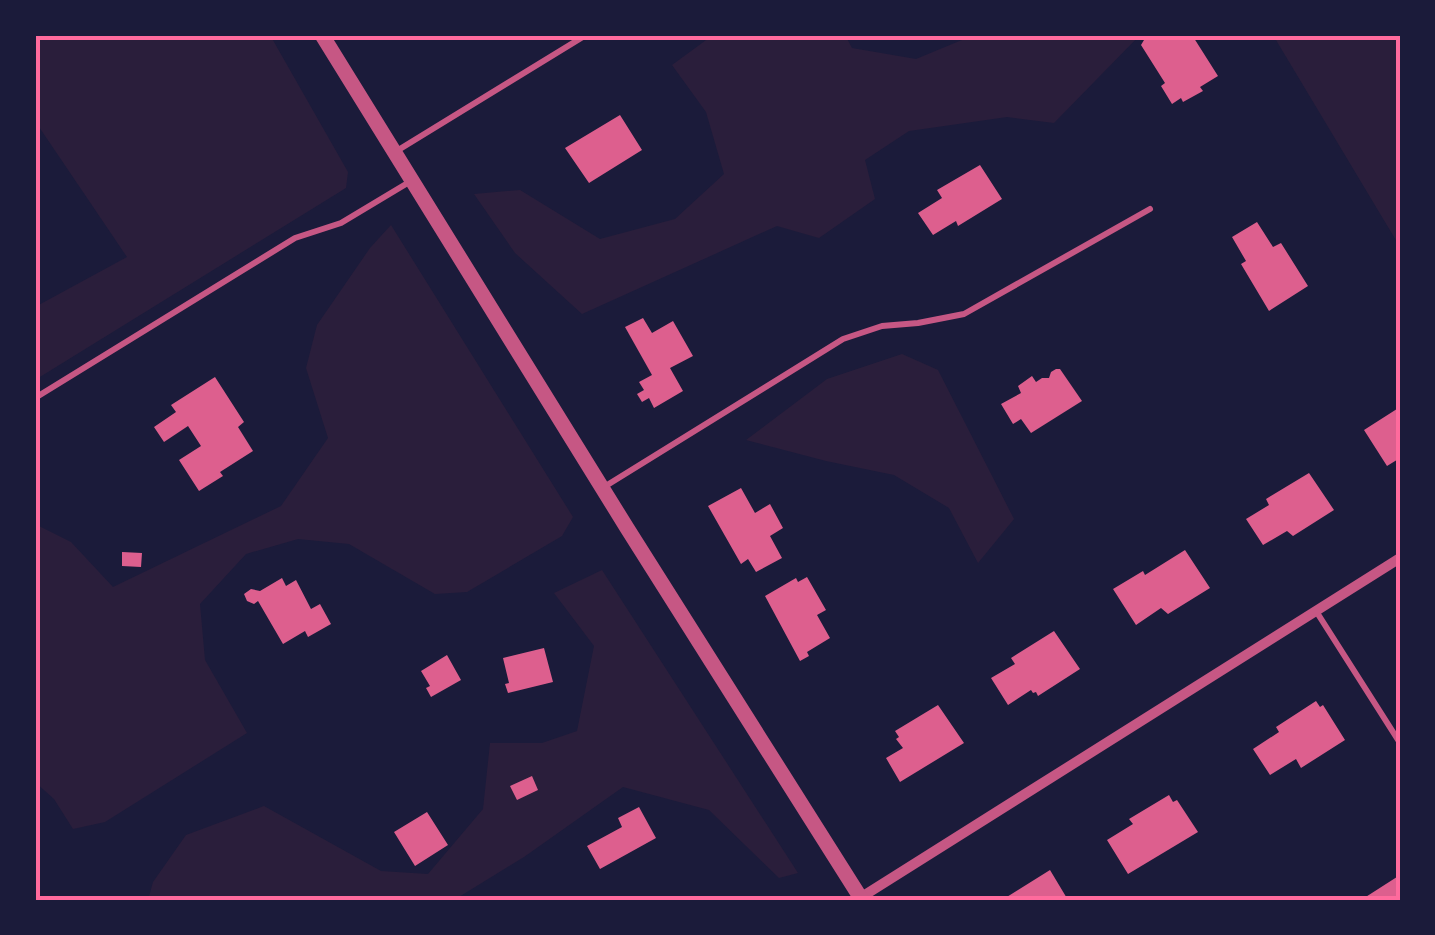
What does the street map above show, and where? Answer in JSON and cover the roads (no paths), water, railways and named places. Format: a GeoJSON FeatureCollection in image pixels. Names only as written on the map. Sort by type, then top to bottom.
{"type":"FeatureCollection","features":[{"type":"Feature","properties":{"kind":"street"},"geometry":{"type":"LineString","coordinates":[[322,35],[861,899],[1400,558]]}},
{"type":"Feature","properties":{"kind":"lane"},"geometry":{"type":"LineString","coordinates":[[395,152],[586,35]]}},
{"type":"Feature","properties":{"kind":"lane"},"geometry":{"type":"LineString","coordinates":[[35,398],[294,238],[341,224],[412,180]]}},
{"type":"Feature","properties":{"kind":"lane"},"geometry":{"type":"LineString","coordinates":[[603,488],[843,338],[882,326],[964,314],[1150,209]]}},
{"type":"Feature","properties":{"kind":"lane"},"geometry":{"type":"LineString","coordinates":[[1315,610],[1400,743]]}}]}
